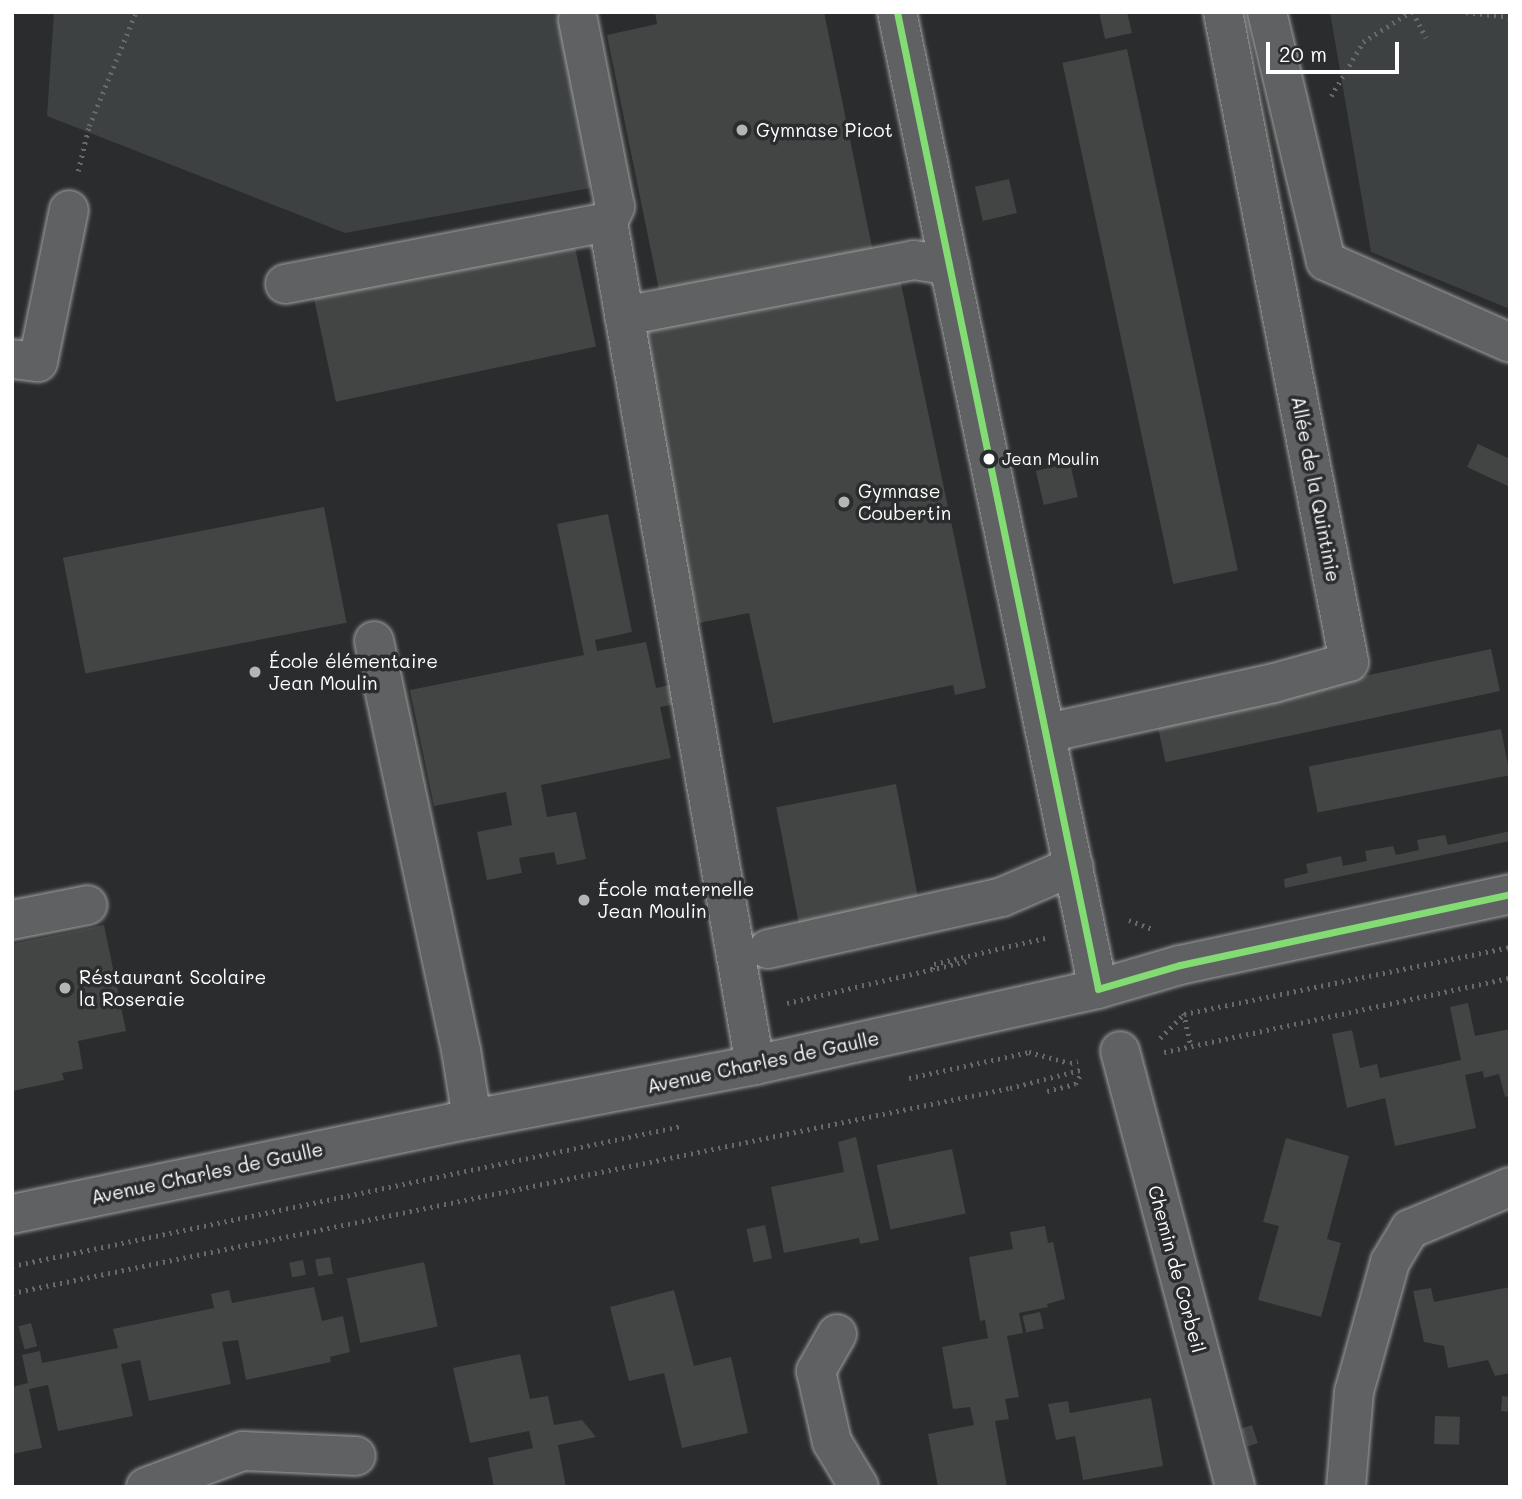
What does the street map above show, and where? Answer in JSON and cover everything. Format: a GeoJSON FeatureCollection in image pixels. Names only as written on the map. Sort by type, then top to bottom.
{"type":"FeatureCollection","features":[{"type":"Feature","properties":{"kind":"street"},"geometry":{"type":"LineString","coordinates":[[897,12],[1098,989]]}},
{"type":"Feature","properties":{"kind":"street","name":"Allée de la Quintinie"},"geometry":{"type":"LineString","coordinates":[[1047,733],[1274,683],[1349,662],[1223,12]]}},
{"type":"Feature","properties":{"kind":"street"},"geometry":{"type":"LineString","coordinates":[[1267,12],[1326,261],[1510,343]]}},
{"type":"Feature","properties":{"kind":"street"},"geometry":{"type":"LineString","coordinates":[[578,19],[615,207],[608,222],[748,1012],[755,1065]]}},
{"type":"Feature","properties":{"kind":"street"},"geometry":{"type":"LineString","coordinates":[[12,359],[38,362],[69,209]]}},
{"type":"Feature","properties":{"kind":"street"},"geometry":{"type":"LineString","coordinates":[[285,284],[608,222]]}},
{"type":"Feature","properties":{"kind":"street"},"geometry":{"type":"LineString","coordinates":[[624,316],[915,260],[950,266]]}},
{"type":"Feature","properties":{"kind":"street"},"geometry":{"type":"LineString","coordinates":[[374,641],[461,1050],[472,1119]]}},
{"type":"Feature","properties":{"kind":"street"},"geometry":{"type":"LineString","coordinates":[[768,949],[1002,897],[1074,866]]}},
{"type":"Feature","properties":{"kind":"street","name":"Avenue Charles de Gaulle"},"geometry":{"type":"LineString","coordinates":[[12,1214],[472,1119],[755,1065],[1098,989],[1180,965],[1510,894]]}},
{"type":"Feature","properties":{"kind":"street"},"geometry":{"type":"LineString","coordinates":[[12,920],[88,905]]}},
{"type":"Feature","properties":{"kind":"street","name":"Chemin de Corbeil"},"geometry":{"type":"LineString","coordinates":[[1122,1056],[1235,1487]]}},
{"type":"Feature","properties":{"kind":"street"},"geometry":{"type":"LineString","coordinates":[[1346,1487],[1354,1392],[1390,1262],[1410,1229],[1510,1187]]}},
{"type":"Feature","properties":{"kind":"street"},"geometry":{"type":"LineString","coordinates":[[837,1334],[816,1371],[832,1442],[859,1487]]}},
{"type":"Feature","properties":{"kind":"street"},"geometry":{"type":"LineString","coordinates":[[146,1487],[243,1451],[356,1456]]}},
{"type":"Feature","properties":{"kind":"path"},"geometry":{"type":"LineString","coordinates":[[69,209],[89,126],[136,12]]}},
{"type":"Feature","properties":{"kind":"path"},"geometry":{"type":"LineString","coordinates":[[1291,114],[1326,103],[1363,42],[1411,12],[1426,38]]}},
{"type":"Feature","properties":{"kind":"path"},"geometry":{"type":"LineString","coordinates":[[1466,12],[1510,17]]}},
{"type":"Feature","properties":{"kind":"path"},"geometry":{"type":"LineString","coordinates":[[1129,920],[1164,933]]}},
{"type":"Feature","properties":{"kind":"path"},"geometry":{"type":"LineString","coordinates":[[932,969],[933,964],[1047,938]]}},
{"type":"Feature","properties":{"kind":"path"},"geometry":{"type":"LineString","coordinates":[[748,1012],[968,961]]}},
{"type":"Feature","properties":{"kind":"path"},"geometry":{"type":"LineString","coordinates":[[12,1293],[1010,1088],[1122,1056],[1191,1046],[1510,978]]}},
{"type":"Feature","properties":{"kind":"path"},"geometry":{"type":"LineString","coordinates":[[1182,1005],[1191,1046]]}},
{"type":"Feature","properties":{"kind":"path"},"geometry":{"type":"LineString","coordinates":[[1047,1091],[1075,1084]]}},
{"type":"Feature","properties":{"kind":"shaded area"},"geometry":{"type":"Polygon","coordinates":[[[54,12],[558,12],[596,187],[345,233],[47,116],[54,12]]]}},
{"type":"Feature","properties":{"kind":"shaded area"},"geometry":{"type":"Polygon","coordinates":[[[1330,12],[1510,12],[1510,309],[1371,252],[1330,12]]]}},
{"type":"Feature","properties":{"kind":"building"},"geometry":{"type":"Polygon","coordinates":[[[655,12],[824,12],[873,252],[660,295],[607,35],[657,24],[655,12]]]}},
{"type":"Feature","properties":{"kind":"building"},"geometry":{"type":"Polygon","coordinates":[[[1099,12],[1127,12],[1132,33],[1105,39],[1099,12]]]}},
{"type":"Feature","properties":{"kind":"building"},"geometry":{"type":"Polygon","coordinates":[[[1127,49],[1238,570],[1173,584],[1062,63],[1127,49]]]}},
{"type":"Feature","properties":{"kind":"building"},"geometry":{"type":"Polygon","coordinates":[[[1009,179],[1017,213],[983,221],[975,187],[1009,179]]]}},
{"type":"Feature","properties":{"kind":"building"},"geometry":{"type":"Polygon","coordinates":[[[572,233],[596,346],[336,402],[312,288],[572,233]]]}},
{"type":"Feature","properties":{"kind":"building"},"geometry":{"type":"Polygon","coordinates":[[[899,274],[986,688],[955,695],[953,685],[773,723],[749,613],[699,623],[638,329],[899,274]]]}},
{"type":"Feature","properties":{"kind":"building"},"geometry":{"type":"Polygon","coordinates":[[[1478,444],[1510,459],[1510,487],[1467,467],[1478,444]]]}},
{"type":"Feature","properties":{"kind":"building"},"geometry":{"type":"Polygon","coordinates":[[[1070,463],[1078,497],[1044,505],[1036,471],[1070,463]]]}},
{"type":"Feature","properties":{"kind":"building"},"geometry":{"type":"Polygon","coordinates":[[[324,507],[347,623],[85,674],[63,558],[324,507]]]}},
{"type":"Feature","properties":{"kind":"building"},"geometry":{"type":"Polygon","coordinates":[[[608,514],[632,632],[595,640],[597,651],[646,642],[656,688],[670,685],[675,704],[660,707],[671,758],[541,785],[547,817],[576,812],[586,859],[557,865],[554,852],[519,858],[522,873],[487,880],[477,832],[512,825],[506,792],[434,806],[410,690],[584,655],[557,524],[608,514]]]}},
{"type":"Feature","properties":{"kind":"building"},"geometry":{"type":"Polygon","coordinates":[[[1491,649],[1500,691],[1165,762],[1156,720],[1491,649]]]}},
{"type":"Feature","properties":{"kind":"building"},"geometry":{"type":"Polygon","coordinates":[[[1501,729],[1510,775],[1318,813],[1309,766],[1501,729]]]}},
{"type":"Feature","properties":{"kind":"building"},"geometry":{"type":"Polygon","coordinates":[[[896,784],[919,904],[800,927],[776,807],[896,784]]]}},
{"type":"Feature","properties":{"kind":"building"},"geometry":{"type":"Polygon","coordinates":[[[1510,831],[1510,841],[1285,888],[1284,879],[1308,873],[1306,864],[1341,856],[1343,866],[1367,861],[1365,851],[1393,846],[1396,855],[1419,850],[1417,840],[1445,835],[1448,845],[1510,831]]]}},
{"type":"Feature","properties":{"kind":"building","name":"Réstaurant Scolaire la Roseraie"},"geometry":{"type":"Polygon","coordinates":[[[104,925],[126,1031],[78,1041],[83,1069],[62,1073],[64,1080],[12,1091],[12,944],[104,925]]]}},
{"type":"Feature","properties":{"kind":"building"},"geometry":{"type":"Polygon","coordinates":[[[1468,1003],[1475,1036],[1510,1029],[1510,1096],[1505,1097],[1499,1074],[1484,1078],[1483,1071],[1465,1075],[1476,1128],[1395,1146],[1385,1098],[1347,1108],[1332,1034],[1352,1030],[1360,1068],[1377,1064],[1380,1078],[1461,1060],[1450,1007],[1468,1003]]]}},
{"type":"Feature","properties":{"kind":"building"},"geometry":{"type":"Polygon","coordinates":[[[856,1137],[879,1240],[860,1244],[859,1238],[784,1253],[771,1187],[844,1172],[838,1142],[856,1137]]]}},
{"type":"Feature","properties":{"kind":"building"},"geometry":{"type":"Polygon","coordinates":[[[1286,1138],[1349,1156],[1327,1239],[1341,1243],[1321,1317],[1258,1300],[1279,1226],[1263,1222],[1286,1138]]]}},
{"type":"Feature","properties":{"kind":"building"},"geometry":{"type":"Polygon","coordinates":[[[952,1149],[966,1214],[890,1230],[877,1165],[952,1149]]]}},
{"type":"Feature","properties":{"kind":"building"},"geometry":{"type":"Polygon","coordinates":[[[765,1225],[772,1258],[753,1262],[746,1229],[765,1225]]]}},
{"type":"Feature","properties":{"kind":"building"},"geometry":{"type":"Polygon","coordinates":[[[1045,1226],[1048,1243],[1053,1242],[1065,1299],[1047,1304],[1048,1307],[1019,1313],[1023,1333],[1007,1336],[1019,1397],[1005,1399],[1009,1419],[995,1421],[1007,1487],[938,1487],[928,1434],[974,1425],[970,1407],[953,1409],[942,1347],[988,1338],[985,1320],[980,1321],[969,1257],[1013,1249],[1010,1232],[1045,1226]]]}},
{"type":"Feature","properties":{"kind":"building"},"geometry":{"type":"Polygon","coordinates":[[[330,1257],[333,1274],[318,1276],[315,1260],[330,1257]]]}},
{"type":"Feature","properties":{"kind":"building"},"geometry":{"type":"Polygon","coordinates":[[[303,1260],[306,1275],[292,1277],[289,1263],[303,1260]]]}},
{"type":"Feature","properties":{"kind":"building"},"geometry":{"type":"Polygon","coordinates":[[[424,1262],[438,1327],[360,1343],[347,1278],[424,1262]]]}},
{"type":"Feature","properties":{"kind":"building"},"geometry":{"type":"Polygon","coordinates":[[[314,1287],[322,1321],[343,1316],[350,1352],[330,1357],[331,1362],[246,1380],[238,1340],[222,1342],[231,1384],[149,1401],[140,1360],[121,1364],[133,1416],[58,1431],[48,1385],[29,1389],[42,1448],[12,1454],[12,1387],[28,1383],[22,1355],[40,1351],[42,1363],[118,1348],[113,1329],[214,1308],[211,1294],[229,1290],[232,1303],[314,1287]]]}},
{"type":"Feature","properties":{"kind":"building"},"geometry":{"type":"Polygon","coordinates":[[[1510,1287],[1510,1373],[1495,1376],[1488,1360],[1448,1368],[1444,1346],[1424,1342],[1413,1291],[1431,1288],[1434,1302],[1510,1287]]]}},
{"type":"Feature","properties":{"kind":"building"},"geometry":{"type":"Polygon","coordinates":[[[674,1290],[694,1366],[731,1357],[748,1433],[682,1448],[664,1373],[629,1381],[610,1307],[674,1290]]]}},
{"type":"Feature","properties":{"kind":"building"},"geometry":{"type":"Polygon","coordinates":[[[1040,1312],[1044,1329],[1026,1333],[1022,1316],[1040,1312]]]}},
{"type":"Feature","properties":{"kind":"building"},"geometry":{"type":"Polygon","coordinates":[[[31,1323],[37,1346],[25,1350],[18,1326],[31,1323]]]}},
{"type":"Feature","properties":{"kind":"building"},"geometry":{"type":"Polygon","coordinates":[[[520,1354],[530,1399],[548,1396],[554,1425],[582,1420],[596,1437],[558,1445],[566,1487],[494,1487],[488,1458],[533,1448],[529,1431],[470,1443],[453,1368],[520,1354]]]}},
{"type":"Feature","properties":{"kind":"building"},"geometry":{"type":"Polygon","coordinates":[[[1502,1396],[1510,1397],[1510,1412],[1501,1411],[1502,1396]]]}},
{"type":"Feature","properties":{"kind":"building"},"geometry":{"type":"Polygon","coordinates":[[[1151,1398],[1163,1466],[1083,1480],[1075,1436],[1056,1440],[1048,1404],[1068,1401],[1070,1413],[1151,1398]]]}},
{"type":"Feature","properties":{"kind":"building"},"geometry":{"type":"Polygon","coordinates":[[[1435,1416],[1460,1417],[1459,1445],[1434,1444],[1435,1416]]]}},
{"type":"Feature","properties":{"kind":"building"},"geometry":{"type":"Polygon","coordinates":[[[1252,1425],[1258,1443],[1247,1446],[1242,1428],[1252,1425]]]}},
{"type":"Feature","properties":{"kind":"transit line"},"geometry":{"type":"LineString","coordinates":[[897,12],[1098,989],[1180,965],[1510,894]]}},
{"type":"Feature","properties":{"kind":"place","name":"Gymnase Picot"},"geometry":{"type":"Point","coordinates":[742,130]}},
{"type":"Feature","properties":{"kind":"place","name":"Jean Moulin"},"geometry":{"type":"Point","coordinates":[989,459]}},
{"type":"Feature","properties":{"kind":"place","name":"Gymnase Coubertin"},"geometry":{"type":"Point","coordinates":[844,502]}},
{"type":"Feature","properties":{"kind":"place","name":"École élémentaire Jean Moulin"},"geometry":{"type":"Point","coordinates":[255,672]}},
{"type":"Feature","properties":{"kind":"place","name":"École maternelle Jean Moulin"},"geometry":{"type":"Point","coordinates":[584,900]}},
{"type":"Feature","properties":{"kind":"place","name":"Réstaurant Scolaire la Roseraie"},"geometry":{"type":"Point","coordinates":[65,988]}}]}
